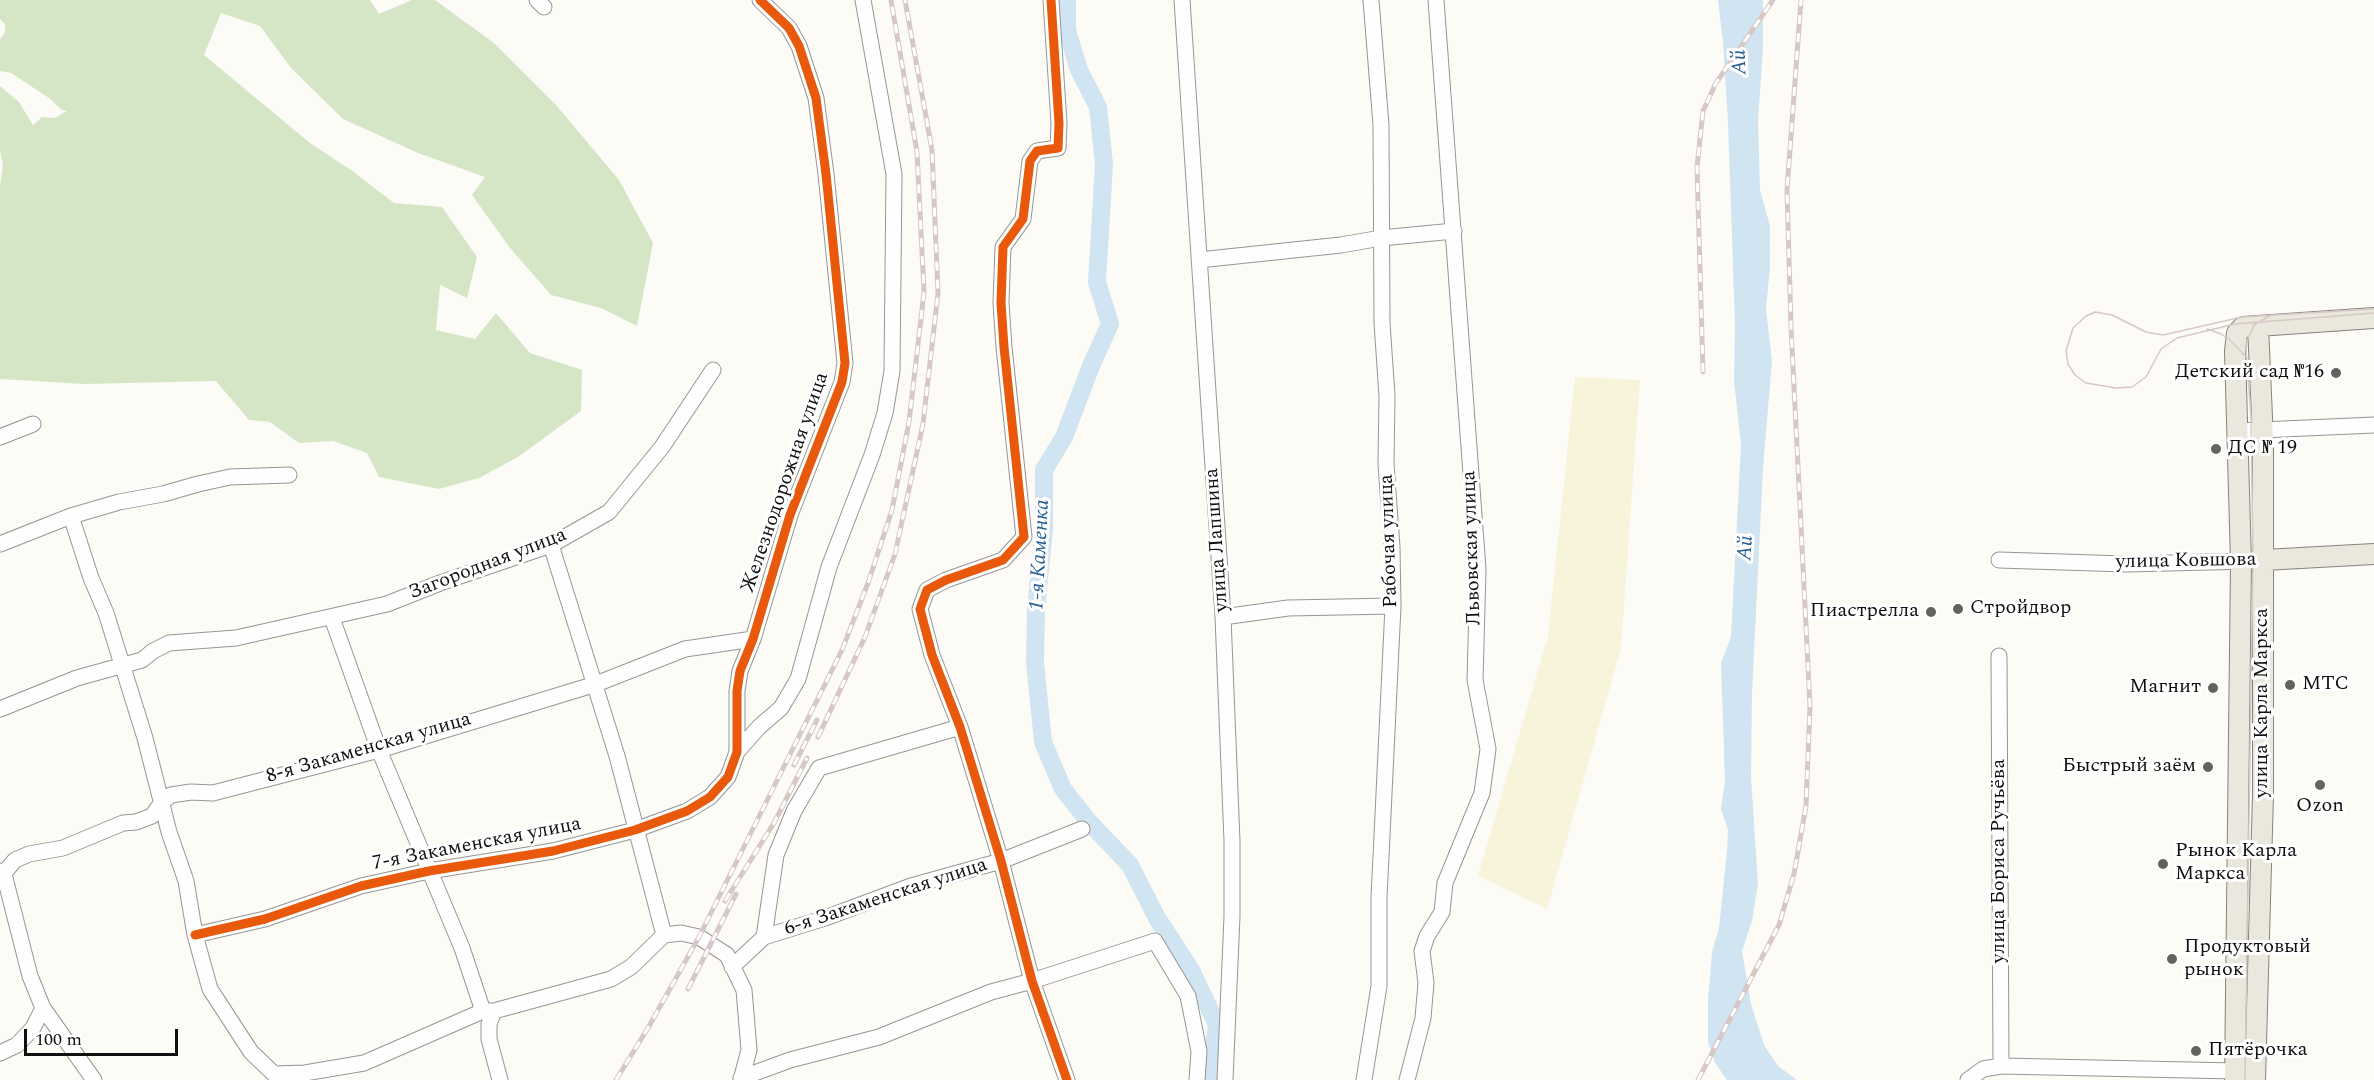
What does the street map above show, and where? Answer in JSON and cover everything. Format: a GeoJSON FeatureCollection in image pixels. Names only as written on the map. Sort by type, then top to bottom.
{"type":"FeatureCollection","features":[{"type":"Feature","properties":{"kind":"main road"},"geometry":{"type":"LineString","coordinates":[[2258,326],[2374,318]]}},
{"type":"Feature","properties":{"kind":"main road","name":"улица Карла Маркса"},"geometry":{"type":"LineString","coordinates":[[2236,1076],[2241,562],[2235,351],[2237,333],[2243,327],[2258,326],[2263,430],[2264,560],[2263,794],[2256,1080]]}},
{"type":"Feature","properties":{"kind":"main road","name":"улица Ковшова"},"geometry":{"type":"LineString","coordinates":[[2264,560],[2374,554]]}},
{"type":"Feature","properties":{"kind":"street","name":"Железнодорожная улица"},"geometry":{"type":"LineString","coordinates":[[737,752],[737,692],[741,671],[753,639],[790,515],[842,382],[845,363],[816,98],[799,46],[789,28],[760,0]]}},
{"type":"Feature","properties":{"kind":"street"},"geometry":{"type":"LineString","coordinates":[[737,752],[759,727],[781,708],[798,679],[829,567],[872,455],[885,413],[892,370],[894,174],[863,0]]}},
{"type":"Feature","properties":{"kind":"street"},"geometry":{"type":"LineString","coordinates":[[1051,0],[1059,123],[1058,148],[1037,151],[1030,161],[1023,219],[1002,247],[1001,303],[1004,347],[1024,537],[1003,560],[946,580],[927,590],[920,609],[932,656],[960,727],[1001,861],[1032,981],[1067,1080]]}},
{"type":"Feature","properties":{"kind":"street","name":"улица Лапшина"},"geometry":{"type":"LineString","coordinates":[[1182,0],[1223,617],[1232,842],[1232,916],[1225,1080]]}},
{"type":"Feature","properties":{"kind":"street","name":"Рабочая улица"},"geometry":{"type":"LineString","coordinates":[[1364,1080],[1379,986],[1379,898],[1393,606],[1392,547],[1386,464],[1387,396],[1382,323],[1382,125],[1371,0]]}},
{"type":"Feature","properties":{"kind":"street","name":"Львовская улица"},"geometry":{"type":"LineString","coordinates":[[1407,1080],[1423,1018],[1426,983],[1422,951],[1427,936],[1442,912],[1446,883],[1482,793],[1488,749],[1475,680],[1478,568],[1436,0]]}},
{"type":"Feature","properties":{"kind":"street"},"geometry":{"type":"LineString","coordinates":[[1200,260],[1341,245],[1381,237],[1454,231]]}},
{"type":"Feature","properties":{"kind":"street","name":"Загородная улица"},"geometry":{"type":"LineString","coordinates":[[0,709],[77,678],[142,660],[169,643],[236,638],[387,604],[440,583],[551,545],[609,512],[662,447],[713,370]]}},
{"type":"Feature","properties":{"kind":"street"},"geometry":{"type":"LineString","coordinates":[[0,437],[33,424]]}},
{"type":"Feature","properties":{"kind":"street"},"geometry":{"type":"LineString","coordinates":[[2238,431],[2374,425]]}},
{"type":"Feature","properties":{"kind":"street"},"geometry":{"type":"LineString","coordinates":[[0,544],[71,516],[119,501],[164,494],[230,477],[289,475]]}},
{"type":"Feature","properties":{"kind":"street"},"geometry":{"type":"LineString","coordinates":[[71,516],[91,578],[106,613],[145,738],[186,881],[195,935],[210,989],[251,1052],[274,1074],[305,1073],[364,1063],[488,1011],[611,979],[631,967],[664,935],[681,933],[699,938],[727,955],[744,990],[749,1050],[741,1079]]}},
{"type":"Feature","properties":{"kind":"street"},"geometry":{"type":"LineString","coordinates":[[551,545],[617,756],[664,935]]}},
{"type":"Feature","properties":{"kind":"street","name":"улица Ковшова"},"geometry":{"type":"LineString","coordinates":[[1999,560],[2126,564],[2264,560]]}},
{"type":"Feature","properties":{"kind":"street"},"geometry":{"type":"LineString","coordinates":[[1223,617],[1288,608],[1393,606]]}},
{"type":"Feature","properties":{"kind":"street"},"geometry":{"type":"LineString","coordinates":[[332,618],[379,750],[488,1011],[489,1039],[500,1080]]}},
{"type":"Feature","properties":{"kind":"street","name":"8-я Закаменская улица"},"geometry":{"type":"LineString","coordinates":[[2,874],[15,860],[29,854],[63,848],[123,823],[136,822],[152,816],[162,802],[171,795],[191,792],[213,793],[379,750],[596,684],[686,649],[753,639]]}},
{"type":"Feature","properties":{"kind":"street","name":"улица Бориса Ручьёва"},"geometry":{"type":"LineString","coordinates":[[1999,656],[2001,1066]]}},
{"type":"Feature","properties":{"kind":"street"},"geometry":{"type":"LineString","coordinates":[[764,937],[776,855],[794,811],[819,768],[960,727]]}},
{"type":"Feature","properties":{"kind":"street","name":"7-я Закаменская улица"},"geometry":{"type":"LineString","coordinates":[[195,935],[265,919],[361,886],[429,871],[553,851],[635,830],[687,811],[710,797],[729,777],[737,752]]}},
{"type":"Feature","properties":{"kind":"street","name":"6-я Закаменская улица"},"geometry":{"type":"LineString","coordinates":[[732,967],[764,937],[825,918],[911,886],[1001,861],[1082,829]]}},
{"type":"Feature","properties":{"kind":"street"},"geometry":{"type":"LineString","coordinates":[[2,874],[30,976],[43,1008],[93,1080]]}},
{"type":"Feature","properties":{"kind":"street"},"geometry":{"type":"LineString","coordinates":[[741,1079],[790,1060],[879,1037],[991,992],[1155,941],[1188,996],[1199,1050],[1197,1080]]}},
{"type":"Feature","properties":{"kind":"street"},"geometry":{"type":"LineString","coordinates":[[0,1053],[17,1045],[33,1028],[43,1008]]}},
{"type":"Feature","properties":{"kind":"street"},"geometry":{"type":"LineString","coordinates":[[1968,1080],[1983,1069],[2001,1066],[2236,1076]]}},
{"type":"Feature","properties":{"kind":"green space"},"geometry":{"type":"Polygon","coordinates":[[[0,0],[370,0],[379,14],[412,0],[435,0],[494,43],[556,105],[619,180],[653,243],[637,326],[601,308],[551,295],[510,248],[472,195],[485,177],[418,153],[343,119],[291,68],[260,26],[221,13],[204,55],[310,143],[351,170],[394,203],[442,207],[477,257],[467,298],[440,285],[436,330],[475,339],[496,313],[530,353],[582,370],[581,411],[518,457],[479,478],[439,489],[379,477],[367,453],[333,441],[299,443],[270,422],[249,420],[216,381],[84,384],[0,379],[0,187],[3,164],[0,151],[0,86],[19,102],[33,125],[42,117],[55,118],[67,111],[62,110],[49,98],[11,73],[0,71],[0,39],[5,32],[5,24],[0,19],[0,0]]]}},
{"type":"Feature","properties":{"kind":"sand"},"geometry":{"type":"Polygon","coordinates":[[[1575,377],[1640,380],[1621,648],[1547,909],[1478,876],[1548,636],[1575,377]]]}},
{"type":"Feature","properties":{"kind":"water","name":"Ай"},"geometry":{"type":"Polygon","coordinates":[[[1718,0],[1763,0],[1763,49],[1758,121],[1760,190],[1770,226],[1770,267],[1766,309],[1772,361],[1763,468],[1752,694],[1751,777],[1758,884],[1752,921],[1742,951],[1751,1004],[1764,1045],[1778,1066],[1797,1080],[1727,1080],[1715,1063],[1708,1042],[1708,1001],[1712,952],[1719,928],[1727,851],[1728,830],[1721,809],[1725,781],[1721,663],[1731,637],[1741,445],[1734,381],[1735,326],[1728,122],[1718,0]]]}},
{"type":"Feature","properties":{"kind":"waterway","name":"1-я Каменка"},"geometry":{"type":"LineString","coordinates":[[1067,0],[1067,30],[1079,70],[1098,107],[1104,164],[1097,282],[1110,324],[1064,437],[1044,470],[1044,530],[1036,608],[1035,662],[1043,742],[1063,789],[1089,822],[1130,865],[1157,918],[1191,970],[1217,1025],[1209,1080]]}},
{"type":"Feature","properties":{"kind":"tram line"},"geometry":{"type":"LineString","coordinates":[[2374,309],[2242,317],[2163,335],[2146,332],[2112,315],[2095,312],[2086,316],[2073,328],[2066,351],[2068,364],[2075,375],[2086,383],[2116,388],[2132,387],[2146,377],[2161,349],[2177,338],[2235,324],[2374,313]]}},
{"type":"Feature","properties":{"kind":"tram line"},"geometry":{"type":"LineString","coordinates":[[2245,1080],[2253,561],[2251,417],[2246,350],[2254,325],[2271,315]]}},
{"type":"Feature","properties":{"kind":"tram line"},"geometry":{"type":"LineString","coordinates":[[2207,329],[2230,340],[2247,358]]}},
{"type":"Feature","properties":{"kind":"railway"},"geometry":{"type":"LineString","coordinates":[[616,1080],[699,937],[842,650],[868,583],[892,510],[909,422],[924,292],[917,152],[891,0]]}},
{"type":"Feature","properties":{"kind":"railway"},"geometry":{"type":"LineString","coordinates":[[818,737],[865,637],[895,554],[923,424],[938,293],[932,150],[905,0]]}},
{"type":"Feature","properties":{"kind":"railway"},"geometry":{"type":"LineString","coordinates":[[1703,372],[1697,167],[1703,111],[1716,83],[1773,0]]}},
{"type":"Feature","properties":{"kind":"railway"},"geometry":{"type":"LineString","coordinates":[[1698,1080],[1779,925],[1794,874],[1806,806],[1810,706],[1791,327],[1787,190],[1801,0]]}},
{"type":"Feature","properties":{"kind":"railway"},"geometry":{"type":"LineString","coordinates":[[794,765],[817,720]]}},
{"type":"Feature","properties":{"kind":"railway"},"geometry":{"type":"LineString","coordinates":[[725,901],[774,823],[807,758]]}},
{"type":"Feature","properties":{"kind":"railway"},"geometry":{"type":"LineString","coordinates":[[688,989],[736,894]]}},
{"type":"Feature","properties":{"kind":"cycle path"},"geometry":{"type":"LineString","coordinates":[[195,935],[265,919],[361,886],[429,871],[553,851],[635,830],[687,811],[710,797],[728,777],[737,752],[737,691],[740,671],[753,639],[790,515],[842,382],[845,363],[816,98],[799,46],[789,28],[760,0]]}},
{"type":"Feature","properties":{"kind":"cycle path"},"geometry":{"type":"LineString","coordinates":[[1051,0],[1059,123],[1058,148],[1037,151],[1030,161],[1023,219],[1003,247],[1001,303],[1004,347],[1024,537],[1003,560],[946,580],[927,590],[920,609],[932,655],[960,727],[1001,861],[1032,981],[1067,1080]]}},
{"type":"Feature","properties":{"kind":"place","name":"Детский сад №16"},"geometry":{"type":"Point","coordinates":[2336,373]}},
{"type":"Feature","properties":{"kind":"place","name":"ДС № 19"},"geometry":{"type":"Point","coordinates":[2216,449]}},
{"type":"Feature","properties":{"kind":"place","name":"Стройдвор"},"geometry":{"type":"Point","coordinates":[1958,609]}},
{"type":"Feature","properties":{"kind":"place","name":"Пиастрелла"},"geometry":{"type":"Point","coordinates":[1931,612]}},
{"type":"Feature","properties":{"kind":"place","name":"МТС"},"geometry":{"type":"Point","coordinates":[2290,685]}},
{"type":"Feature","properties":{"kind":"place","name":"Магнит"},"geometry":{"type":"Point","coordinates":[2213,688]}},
{"type":"Feature","properties":{"kind":"place","name":"Быстрый заём"},"geometry":{"type":"Point","coordinates":[2208,767]}},
{"type":"Feature","properties":{"kind":"place","name":"Ozon"},"geometry":{"type":"Point","coordinates":[2320,785]}},
{"type":"Feature","properties":{"kind":"place","name":"Рынок Карла Маркса"},"geometry":{"type":"Point","coordinates":[2163,864]}},
{"type":"Feature","properties":{"kind":"place","name":"Продуктовый рынок"},"geometry":{"type":"Point","coordinates":[2172,959]}},
{"type":"Feature","properties":{"kind":"place","name":"Пятёрочка"},"geometry":{"type":"Point","coordinates":[2196,1051]}}]}
